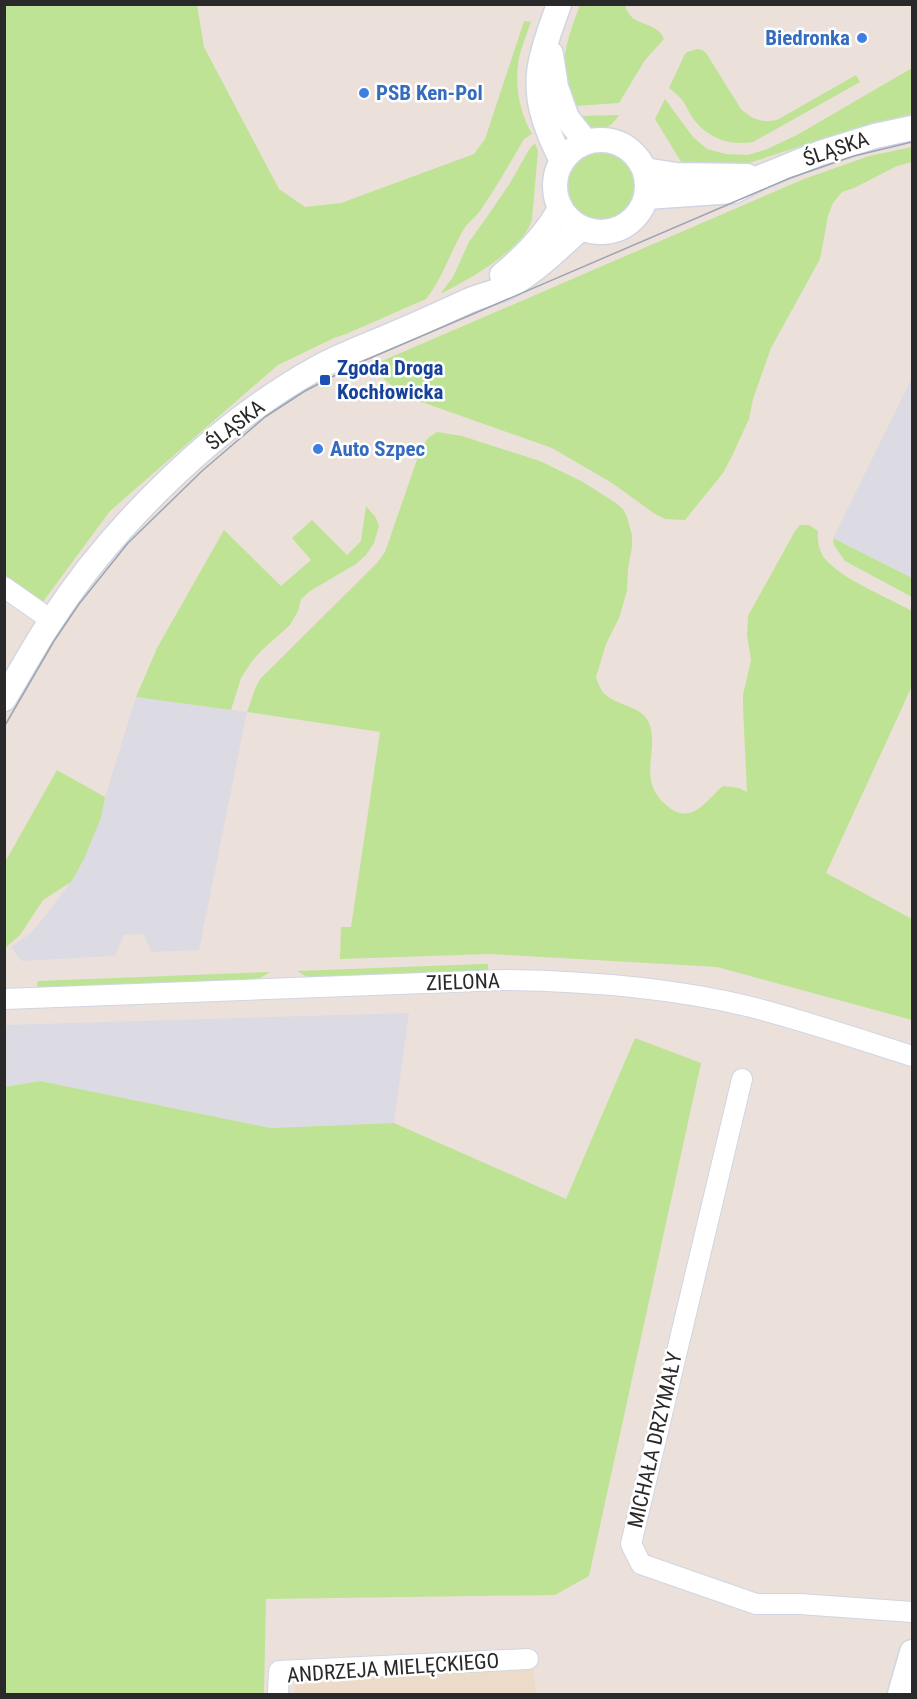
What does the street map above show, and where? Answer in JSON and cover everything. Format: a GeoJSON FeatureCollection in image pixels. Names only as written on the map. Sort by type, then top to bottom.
{"type":"FeatureCollection","features":[{"type":"Feature","properties":{"kind":"street"},"geometry":{"type":"LineString","coordinates":[[559,4],[541,59],[538,85],[542,113],[561,159]]}},
{"type":"Feature","properties":{"kind":"street"},"geometry":{"type":"LineString","coordinates":[[548,37],[556,87],[567,118],[586,142]]}},
{"type":"Feature","properties":{"kind":"street","name":"ŚLĄSKA"},"geometry":{"type":"LineString","coordinates":[[646,197],[734,192],[761,177],[820,153],[875,136],[912,128]]}},
{"type":"Feature","properties":{"kind":"street"},"geometry":{"type":"LineString","coordinates":[[598,139],[621,144],[631,150],[645,170],[646,197],[641,210],[621,228],[608,232],[594,232],[581,228],[569,220],[556,200],[555,178],[561,159],[577,145],[586,142],[598,139]]}},
{"type":"Feature","properties":{"kind":"street","name":"ŚLĄSKA"},"geometry":{"type":"LineString","coordinates":[[645,170],[676,175],[761,177]]}},
{"type":"Feature","properties":{"kind":"street","name":"ŚLĄSKA"},"geometry":{"type":"LineString","coordinates":[[472,300],[525,255],[551,226],[560,209]]}},
{"type":"Feature","properties":{"kind":"street","name":"ŚLĄSKA"},"geometry":{"type":"LineString","coordinates":[[4,699],[51,621],[88,570],[122,529],[184,465],[281,390],[319,367],[356,349],[508,286],[529,273],[581,228]]}},
{"type":"Feature","properties":{"kind":"street"},"geometry":{"type":"LineString","coordinates":[[4,587],[51,621]]}},
{"type":"Feature","properties":{"kind":"street","name":"ZIELONA"},"geometry":{"type":"LineString","coordinates":[[4,999],[503,980],[611,984],[678,993],[746,1006],[801,1020],[912,1056]]}},
{"type":"Feature","properties":{"kind":"street","name":"MICHAŁA DRZYMAŁY"},"geometry":{"type":"LineString","coordinates":[[742,1079],[631,1544],[640,1564],[756,1604],[800,1604],[912,1612]]}},
{"type":"Feature","properties":{"kind":"street"},"geometry":{"type":"LineString","coordinates":[[900,1695],[912,1652]]}},
{"type":"Feature","properties":{"kind":"street","name":"ANDRZEJA MIELĘCKIEGO"},"geometry":{"type":"LineString","coordinates":[[278,1695],[279,1671],[528,1659]]}},
{"type":"Feature","properties":{"kind":"shaded area"},"geometry":{"type":"Polygon","coordinates":[[[912,378],[912,578],[833,538],[912,378]]]}},
{"type":"Feature","properties":{"kind":"shaded area"},"geometry":{"type":"Polygon","coordinates":[[[136,697],[247,712],[199,950],[152,952],[143,934],[124,935],[115,956],[22,961],[11,947],[31,933],[71,882],[84,859],[101,818],[105,797],[136,697]]]}},
{"type":"Feature","properties":{"kind":"shaded area"},"geometry":{"type":"Polygon","coordinates":[[[409,1013],[394,1123],[272,1128],[40,1081],[5,1087],[4,1025],[409,1013]]]}},
{"type":"Feature","properties":{"kind":"shaded area"},"geometry":{"type":"Polygon","coordinates":[[[533,1664],[536,1694],[295,1694],[296,1676],[533,1664]]]}},
{"type":"Feature","properties":{"kind":"green space"},"geometry":{"type":"Polygon","coordinates":[[[5,5],[197,5],[204,47],[279,189],[305,207],[341,203],[474,154],[485,139],[524,21],[531,22],[519,59],[517,82],[522,109],[532,134],[524,139],[486,202],[467,224],[426,299],[334,338],[278,365],[110,511],[42,603],[5,575],[5,5]]]}},
{"type":"Feature","properties":{"kind":"green space"},"geometry":{"type":"Polygon","coordinates":[[[580,5],[625,5],[632,18],[655,29],[664,39],[645,60],[619,103],[575,106],[568,90],[564,67],[565,57],[580,5]]]}},
{"type":"Feature","properties":{"kind":"green space"},"geometry":{"type":"Polygon","coordinates":[[[697,49],[706,53],[741,109],[762,121],[777,120],[856,75],[860,82],[753,142],[728,142],[714,137],[701,127],[693,119],[683,101],[669,88],[685,54],[697,49]]]}},
{"type":"Feature","properties":{"kind":"green space"},"geometry":{"type":"Polygon","coordinates":[[[912,68],[912,114],[872,123],[743,165],[683,165],[655,119],[665,99],[693,137],[707,149],[726,154],[747,155],[765,150],[797,135],[912,68]]]}},
{"type":"Feature","properties":{"kind":"green space"},"geometry":{"type":"Polygon","coordinates":[[[619,115],[609,126],[599,129],[593,128],[577,116],[619,115]]]}},
{"type":"Feature","properties":{"kind":"green space"},"geometry":{"type":"Polygon","coordinates":[[[535,143],[538,151],[532,219],[527,230],[519,241],[493,263],[440,294],[453,277],[469,242],[535,143]]]}},
{"type":"Feature","properties":{"kind":"green space"},"geometry":{"type":"Polygon","coordinates":[[[912,147],[912,162],[897,166],[842,192],[833,203],[828,216],[820,259],[771,348],[753,399],[749,419],[732,456],[723,473],[685,520],[665,519],[655,514],[612,483],[552,448],[402,395],[384,379],[377,369],[382,361],[804,179],[869,156],[912,147]]]}},
{"type":"Feature","properties":{"kind":"green space"},"geometry":{"type":"Polygon","coordinates":[[[608,150],[621,156],[630,165],[634,171],[636,185],[634,199],[626,210],[615,218],[594,220],[576,210],[568,199],[566,178],[576,160],[587,152],[608,150]]]}},
{"type":"Feature","properties":{"kind":"green space"},"geometry":{"type":"Polygon","coordinates":[[[437,432],[462,436],[540,461],[583,482],[623,509],[632,535],[627,591],[596,677],[601,690],[607,696],[646,717],[652,733],[650,775],[652,785],[657,795],[675,811],[691,813],[723,786],[739,788],[747,792],[743,695],[751,660],[747,635],[748,616],[800,525],[809,525],[818,531],[818,543],[824,558],[844,575],[912,611],[912,686],[826,873],[912,919],[912,1020],[717,967],[490,954],[340,959],[341,927],[351,927],[380,732],[247,712],[260,679],[377,563],[385,552],[421,448],[428,438],[437,432]]]}},
{"type":"Feature","properties":{"kind":"green space"},"geometry":{"type":"Polygon","coordinates":[[[366,506],[376,518],[379,526],[374,543],[356,564],[310,591],[301,599],[298,611],[290,625],[263,649],[241,678],[231,710],[136,697],[157,648],[224,530],[281,586],[311,560],[292,538],[312,520],[347,555],[361,541],[366,506]]]}},
{"type":"Feature","properties":{"kind":"green space"},"geometry":{"type":"Polygon","coordinates":[[[833,538],[912,578],[912,597],[845,561],[834,545],[833,538]]]}},
{"type":"Feature","properties":{"kind":"green space"},"geometry":{"type":"Polygon","coordinates":[[[57,770],[105,797],[101,818],[84,859],[71,882],[43,900],[20,935],[5,948],[5,862],[57,770]]]}},
{"type":"Feature","properties":{"kind":"green space"},"geometry":{"type":"Polygon","coordinates":[[[488,964],[488,972],[309,978],[297,971],[488,964]]]}},
{"type":"Feature","properties":{"kind":"green space"},"geometry":{"type":"Polygon","coordinates":[[[270,972],[251,980],[39,988],[37,986],[38,981],[270,972]]]}},
{"type":"Feature","properties":{"kind":"green space"},"geometry":{"type":"Polygon","coordinates":[[[635,1038],[701,1063],[589,1576],[555,1595],[266,1599],[264,1694],[5,1694],[5,1087],[40,1081],[271,1128],[394,1123],[566,1199],[635,1038]]]}},
{"type":"Feature","properties":{"kind":"tram line"},"geometry":{"type":"LineString","coordinates":[[4,727],[54,641],[79,604],[128,543],[202,471],[265,417],[305,391],[361,362],[790,178],[854,156],[912,142]]}},
{"type":"Feature","properties":{"kind":"place","name":"Biedronka"},"geometry":{"type":"Point","coordinates":[862,38]}},
{"type":"Feature","properties":{"kind":"place","name":"PSB Ken-Pol"},"geometry":{"type":"Point","coordinates":[364,93]}},
{"type":"Feature","properties":{"kind":"place","name":"Zgoda Droga Kochłowicka"},"geometry":{"type":"Point","coordinates":[325,380]}},
{"type":"Feature","properties":{"kind":"place","name":"Auto Szpec"},"geometry":{"type":"Point","coordinates":[318,449]}}]}
